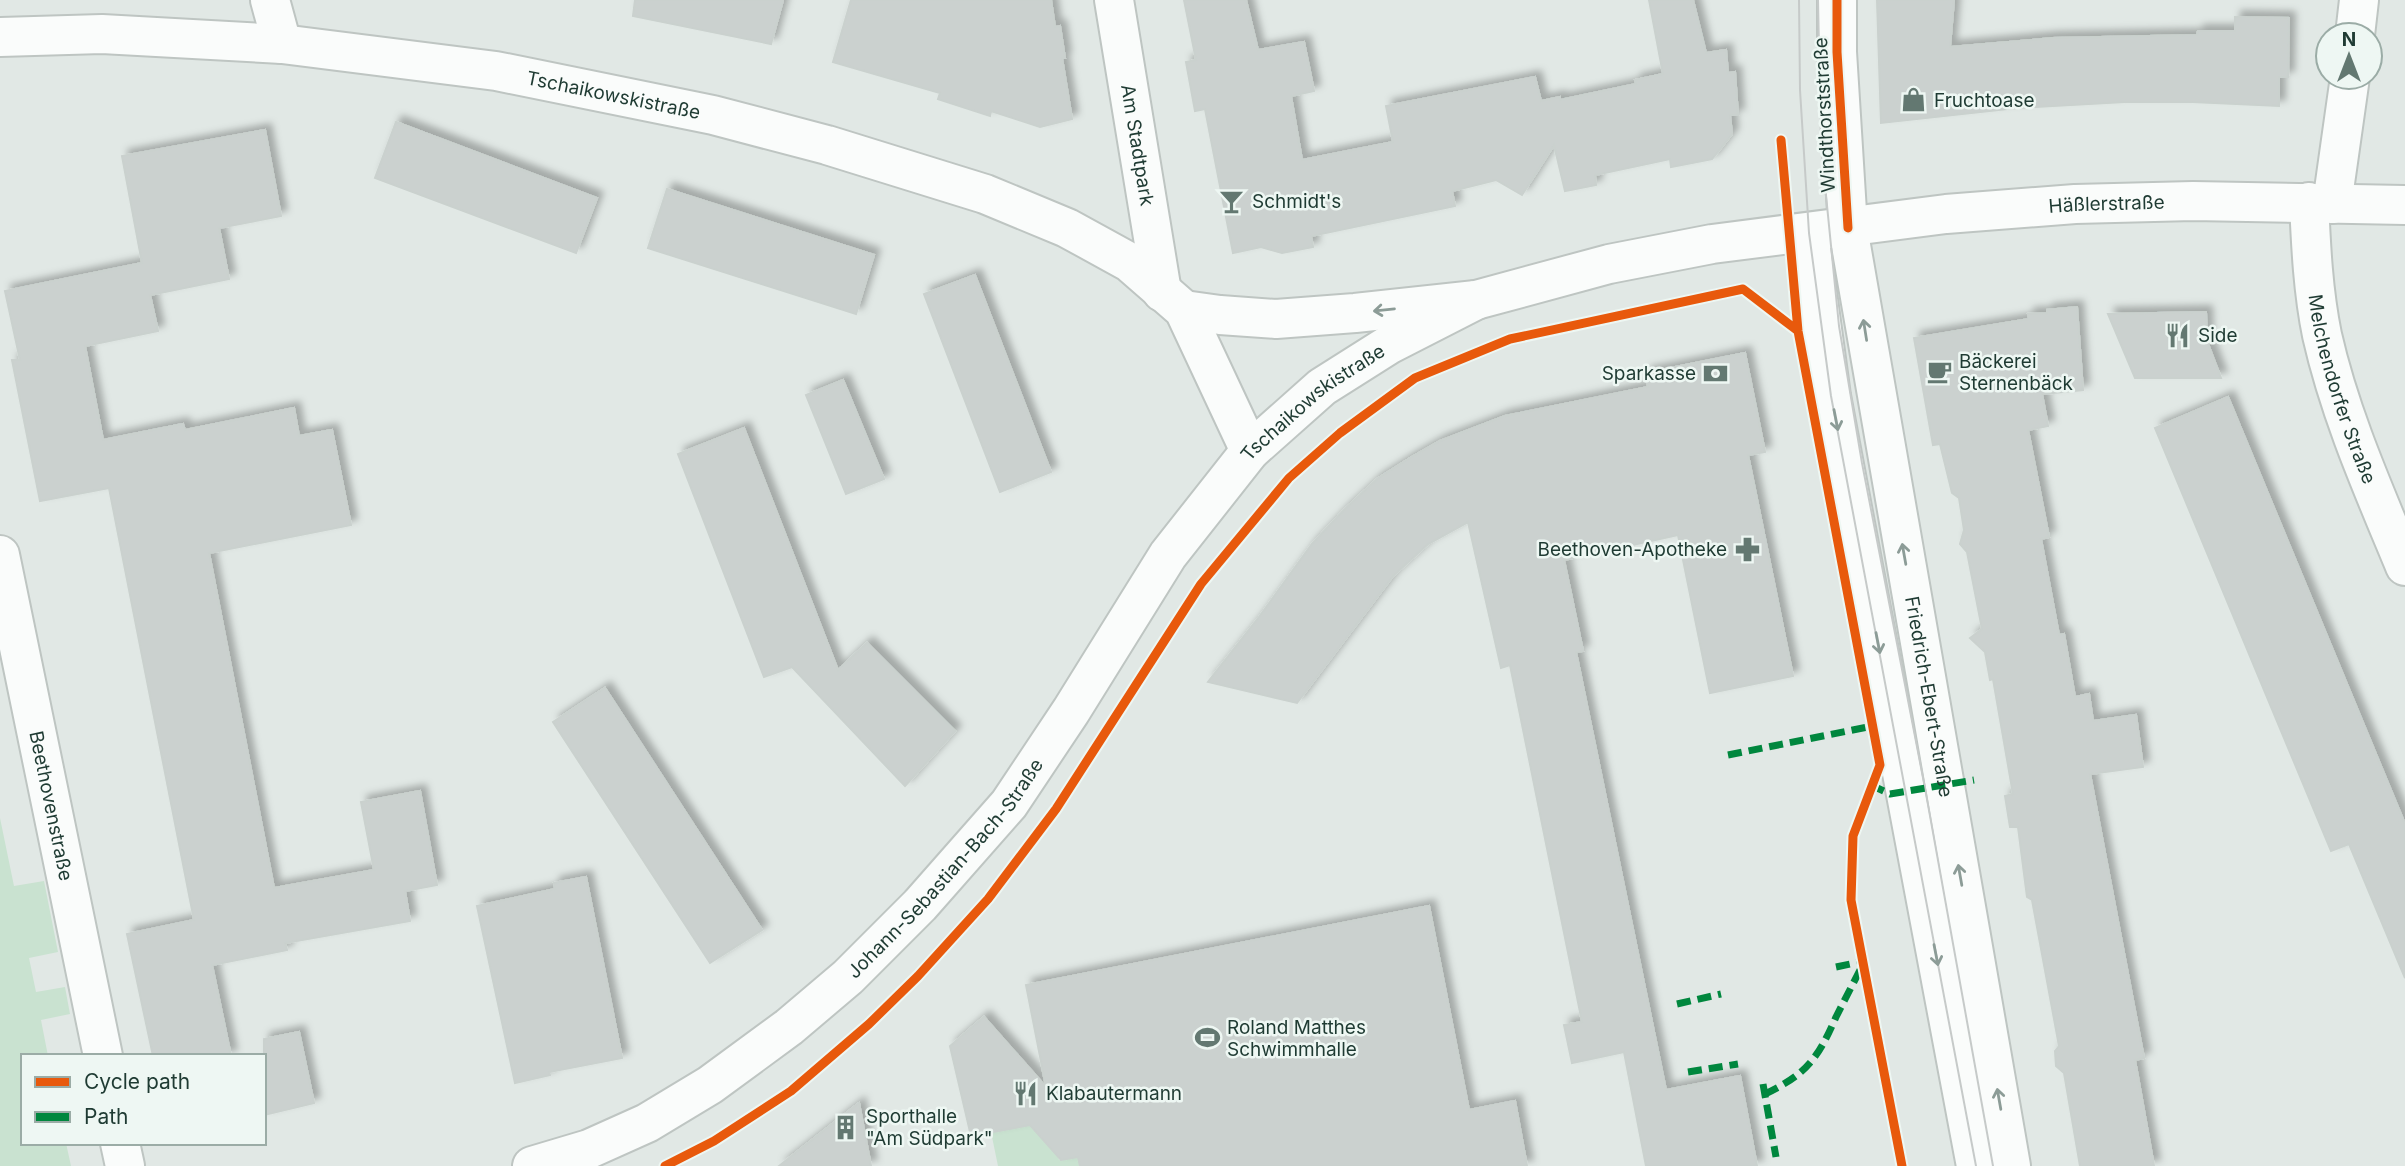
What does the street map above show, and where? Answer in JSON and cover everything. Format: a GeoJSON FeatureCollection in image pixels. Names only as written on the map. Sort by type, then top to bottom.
{"type":"FeatureCollection","features":[{"type":"Feature","properties":{"kind":"street"},"geometry":{"type":"LineString","coordinates":[[270,0],[282,44]]}},
{"type":"Feature","properties":{"kind":"street","name":"Am Stadtpark"},"geometry":{"type":"LineString","coordinates":[[1114,0],[1173,301]]}},
{"type":"Feature","properties":{"kind":"street","name":"Windthorststraße"},"geometry":{"type":"LineString","coordinates":[[1837,0],[1837,52],[1848,228]]}},
{"type":"Feature","properties":{"kind":"street"},"geometry":{"type":"LineString","coordinates":[[2357,21],[2359,0]]}},
{"type":"Feature","properties":{"kind":"street","name":"Tschaikowskistraße"},"geometry":{"type":"LineString","coordinates":[[0,37],[102,34],[282,44],[496,71],[700,112],[827,145],[985,194],[1067,228],[1129,262],[1173,301],[1250,451],[1322,387],[1390,344],[1476,300]]}},
{"type":"Feature","properties":{"kind":"street","name":"Melchendorfer Straße"},"geometry":{"type":"LineString","coordinates":[[2347,91],[2321,203],[2311,264],[2326,350],[2367,473],[2405,566]]}},
{"type":"Feature","properties":{"kind":"street","name":"Häßlerstraße"},"geometry":{"type":"LineString","coordinates":[[1809,233],[1946,214],[2075,204],[2193,201],[2405,205]]}},
{"type":"Feature","properties":{"kind":"street","name":"Friedrich-Ebert-Straße"},"geometry":{"type":"LineString","coordinates":[[1848,228],[2011,1166]]}},
{"type":"Feature","properties":{"kind":"street","name":"Tschaikowskistraße"},"geometry":{"type":"LineString","coordinates":[[1173,301],[1220,315],[1276,318],[1355,313],[1476,300],[1609,264],[1712,244],[1809,233]]}},
{"type":"Feature","properties":{"kind":"street","name":"Friedrich-Ebert-Straße"},"geometry":{"type":"LineString","coordinates":[[1809,233],[1831,396],[1976,1166]]}},
{"type":"Feature","properties":{"kind":"street","name":"Johann-Sebastian-Bach-Straße"},"geometry":{"type":"LineString","coordinates":[[532,1166],[589,1149],[647,1123],[710,1085],[789,1027],[848,977],[911,914],[1009,804],[1071,711],[1168,555],[1250,451]]}},
{"type":"Feature","properties":{"kind":"street","name":"Beethovenstraße"},"geometry":{"type":"LineString","coordinates":[[0,555],[103,1054]]}},
{"type":"Feature","properties":{"kind":"street"},"geometry":{"type":"LineString","coordinates":[[120,1145],[125,1166]]}},
{"type":"Feature","properties":{"kind":"green space"},"geometry":{"type":"Polygon","coordinates":[[[0,818],[14,886],[44,881],[58,952],[29,958],[36,992],[65,987],[70,1014],[41,1020],[48,1054],[21,1054],[21,1145],[66,1145],[71,1166],[0,1166],[0,818]]]}},
{"type":"Feature","properties":{"kind":"green space"},"geometry":{"type":"Polygon","coordinates":[[[1030,1125],[1049,1147],[1056,1146],[1059,1160],[1078,1157],[1080,1166],[998,1166],[991,1132],[1030,1125]]]}},
{"type":"Feature","properties":{"kind":"building"},"geometry":{"type":"Polygon","coordinates":[[[635,0],[783,0],[771,44],[633,16],[635,0]]]}},
{"type":"Feature","properties":{"kind":"building"},"geometry":{"type":"Polygon","coordinates":[[[851,0],[1051,0],[1055,27],[1060,26],[1065,58],[1062,58],[1072,119],[1040,127],[991,111],[990,116],[938,99],[940,93],[833,62],[851,0]]]}},
{"type":"Feature","properties":{"kind":"building"},"geometry":{"type":"Polygon","coordinates":[[[1184,0],[1246,0],[1258,50],[1304,42],[1314,91],[1291,96],[1302,160],[1393,142],[1386,106],[1535,77],[1541,101],[1560,97],[1560,100],[1636,84],[1635,80],[1663,74],[1649,0],[1693,0],[1706,53],[1726,50],[1728,73],[1735,72],[1738,115],[1730,115],[1732,134],[1712,159],[1671,167],[1670,159],[1595,175],[1596,185],[1565,191],[1554,145],[1522,195],[1496,180],[1452,191],[1455,206],[1311,236],[1313,247],[1282,253],[1261,247],[1233,253],[1205,109],[1195,111],[1186,62],[1196,60],[1184,0]]]}},
{"type":"Feature","properties":{"kind":"building"},"geometry":{"type":"Polygon","coordinates":[[[1877,0],[1954,0],[1950,47],[2053,38],[2197,35],[2198,31],[2235,31],[2235,17],[2289,18],[2288,77],[2279,77],[2279,106],[2125,102],[2017,108],[1881,123],[1877,0]]]}},
{"type":"Feature","properties":{"kind":"building"},"geometry":{"type":"Polygon","coordinates":[[[396,122],[597,198],[576,253],[375,178],[396,122]]]}},
{"type":"Feature","properties":{"kind":"building"},"geometry":{"type":"Polygon","coordinates":[[[265,130],[281,216],[219,228],[229,279],[150,295],[158,331],[85,346],[103,440],[183,424],[185,430],[294,408],[299,436],[332,430],[351,525],[209,553],[274,888],[374,870],[361,802],[420,791],[437,885],[405,891],[410,921],[285,943],[287,950],[212,965],[231,1054],[153,1054],[127,934],[194,920],[109,488],[40,501],[12,360],[20,360],[5,291],[142,263],[122,156],[265,130]]]}},
{"type":"Feature","properties":{"kind":"building"},"geometry":{"type":"Polygon","coordinates":[[[667,189],[874,255],[856,314],[648,248],[667,189]]]}},
{"type":"Feature","properties":{"kind":"building"},"geometry":{"type":"Polygon","coordinates":[[[975,275],[1051,472],[1000,492],[924,294],[975,275]]]}},
{"type":"Feature","properties":{"kind":"building"},"geometry":{"type":"Polygon","coordinates":[[[2077,307],[2083,390],[2042,394],[2048,426],[2028,430],[2049,537],[2041,539],[2059,635],[2064,634],[2075,697],[2089,694],[2093,721],[2136,715],[2143,767],[2090,774],[2144,1058],[2135,1060],[2154,1166],[2080,1166],[2064,1073],[2056,1066],[2055,1051],[2059,1046],[2032,900],[2027,897],[2018,827],[2010,827],[2005,796],[2013,794],[1993,679],[1990,680],[1985,652],[1970,638],[1982,629],[1967,552],[1960,544],[1964,530],[1959,498],[1952,493],[1940,444],[1933,445],[1914,338],[2029,319],[2028,314],[2077,307]]]}},
{"type":"Feature","properties":{"kind":"building"},"geometry":{"type":"Polygon","coordinates":[[[2206,312],[2207,341],[2221,378],[2135,378],[2108,314],[2206,312]]]}},
{"type":"Feature","properties":{"kind":"building"},"geometry":{"type":"Polygon","coordinates":[[[1745,353],[1765,452],[1748,455],[1793,676],[1710,693],[1678,535],[1564,560],[1583,651],[1576,652],[1666,1090],[1740,1076],[1757,1166],[1646,1166],[1624,1052],[1572,1063],[1564,1025],[1582,1022],[1510,665],[1501,668],[1468,522],[1428,544],[1393,576],[1297,703],[1208,682],[1312,544],[1377,479],[1410,458],[1440,441],[1505,416],[1648,387],[1645,373],[1745,353]]]}},
{"type":"Feature","properties":{"kind":"building"},"geometry":{"type":"Polygon","coordinates":[[[843,380],[884,479],[846,494],[806,395],[843,380]]]}},
{"type":"Feature","properties":{"kind":"building"},"geometry":{"type":"Polygon","coordinates":[[[2228,397],[2405,824],[2405,978],[2349,844],[2331,851],[2155,428],[2228,397]]]}},
{"type":"Feature","properties":{"kind":"building"},"geometry":{"type":"Polygon","coordinates":[[[744,428],[838,670],[867,643],[955,731],[905,786],[792,667],[764,677],[678,454],[744,428]]]}},
{"type":"Feature","properties":{"kind":"building"},"geometry":{"type":"Polygon","coordinates":[[[605,688],[762,930],[710,963],[553,722],[605,688]]]}},
{"type":"Feature","properties":{"kind":"building"},"geometry":{"type":"Polygon","coordinates":[[[586,877],[622,1058],[549,1072],[550,1075],[515,1083],[477,906],[555,889],[554,883],[586,877]]]}},
{"type":"Feature","properties":{"kind":"building","name":"Roland Matthes Schwimmhalle"},"geometry":{"type":"Polygon","coordinates":[[[1429,906],[1469,1110],[1515,1101],[1527,1166],[1080,1166],[1078,1157],[1061,1160],[1030,1125],[971,1136],[950,1046],[984,1017],[1046,1087],[1026,985],[1429,906]]]}},
{"type":"Feature","properties":{"kind":"building"},"geometry":{"type":"Polygon","coordinates":[[[299,1032],[314,1103],[266,1115],[264,1039],[299,1032]]]}},
{"type":"Feature","properties":{"kind":"building","name":"Sporthalle \"Am Südpark\""},"geometry":{"type":"Polygon","coordinates":[[[859,1103],[871,1166],[779,1166],[859,1103]]]}},
{"type":"Feature","properties":{"kind":"tram line"},"geometry":{"type":"LineString","coordinates":[[1799,0],[1800,90],[1809,233],[1831,396],[1976,1166]]}},
{"type":"Feature","properties":{"kind":"tram line"},"geometry":{"type":"LineString","coordinates":[[1818,0],[1821,145],[1839,326],[1993,1166]]}},
{"type":"Feature","properties":{"kind":"marked path"},"geometry":{"type":"LineString","coordinates":[[1728,755],[1873,726]]}},
{"type":"Feature","properties":{"kind":"marked path"},"geometry":{"type":"LineString","coordinates":[[1871,785],[1890,794],[1974,780]]}},
{"type":"Feature","properties":{"kind":"marked path"},"geometry":{"type":"LineString","coordinates":[[1836,967],[1864,961]]}},
{"type":"Feature","properties":{"kind":"marked path"},"geometry":{"type":"LineString","coordinates":[[1765,1094],[1801,1072],[1817,1054],[1863,964]]}},
{"type":"Feature","properties":{"kind":"marked path"},"geometry":{"type":"LineString","coordinates":[[1677,1004],[1721,994]]}},
{"type":"Feature","properties":{"kind":"marked path"},"geometry":{"type":"LineString","coordinates":[[1688,1072],[1738,1064]]}},
{"type":"Feature","properties":{"kind":"marked path"},"geometry":{"type":"LineString","coordinates":[[1763,1084],[1776,1157]]}},
{"type":"Feature","properties":{"kind":"cycle path"},"geometry":{"type":"LineString","coordinates":[[1837,0],[1837,52],[1848,228]]}},
{"type":"Feature","properties":{"kind":"cycle path"},"geometry":{"type":"LineString","coordinates":[[1781,140],[1798,331],[1880,765],[1853,836],[1851,900],[1902,1166]]}},
{"type":"Feature","properties":{"kind":"cycle path"},"geometry":{"type":"LineString","coordinates":[[665,1166],[714,1141],[791,1091],[869,1024],[918,976],[988,899],[1056,809],[1201,584],[1289,478],[1340,433],[1415,378],[1510,339],[1743,289],[1798,331]]}},
{"type":"Feature","properties":{"kind":"place","name":"Fruchtoase"},"geometry":{"type":"Point","coordinates":[1914,100]}},
{"type":"Feature","properties":{"kind":"place","name":"Schmidt's"},"geometry":{"type":"Point","coordinates":[1232,201]}},
{"type":"Feature","properties":{"kind":"place","name":"Side"},"geometry":{"type":"Point","coordinates":[2178,335]}},
{"type":"Feature","properties":{"kind":"place","name":"Bäckerei Sternenbäck"},"geometry":{"type":"Point","coordinates":[1939,372]}},
{"type":"Feature","properties":{"kind":"place","name":"Sparkasse"},"geometry":{"type":"Point","coordinates":[1716,373]}},
{"type":"Feature","properties":{"kind":"place","name":"Beethoven-Apotheke"},"geometry":{"type":"Point","coordinates":[1747,549]}},
{"type":"Feature","properties":{"kind":"place","name":"Roland Matthes Schwimmhalle"},"geometry":{"type":"Point","coordinates":[1207,1038]}},
{"type":"Feature","properties":{"kind":"place","name":"Klabautermann"},"geometry":{"type":"Point","coordinates":[1026,1093]}},
{"type":"Feature","properties":{"kind":"place","name":"Sporthalle \"Am Südpark\""},"geometry":{"type":"Point","coordinates":[846,1127]}}]}
